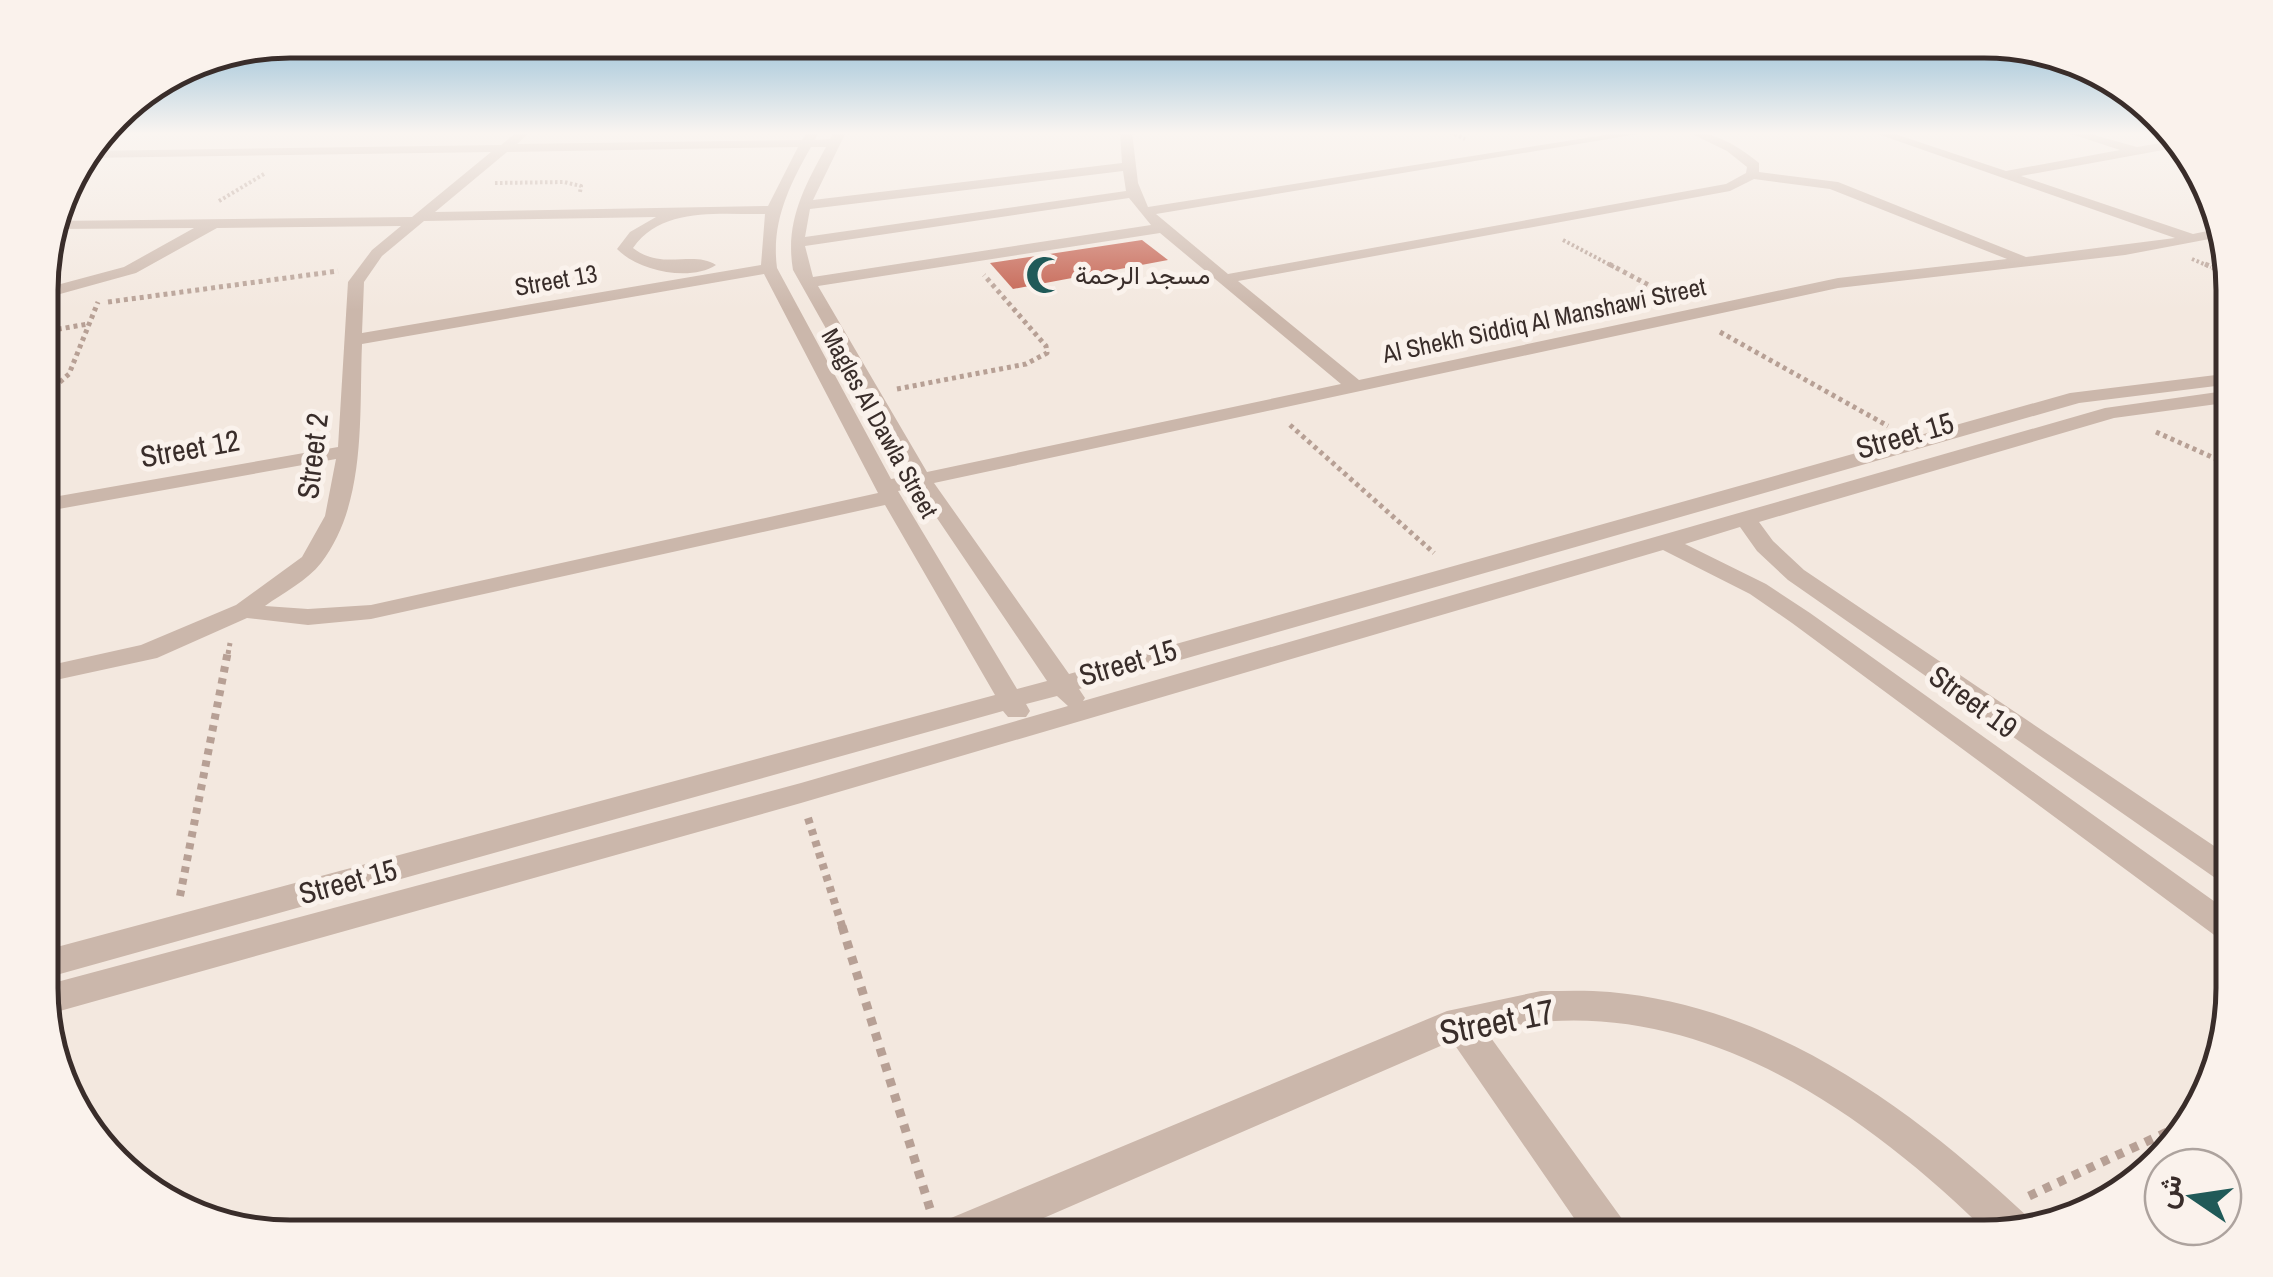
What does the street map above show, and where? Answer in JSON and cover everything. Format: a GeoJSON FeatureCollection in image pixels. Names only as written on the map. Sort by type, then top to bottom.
{"type":"FeatureCollection","features":[{"type":"Feature","properties":{"kind":"street"},"geometry":{"type":"LineString","coordinates":[[364,267],[453,192]]}},
{"type":"Feature","properties":{"kind":"street"},"geometry":{"type":"LineString","coordinates":[[674,212],[635,235],[625,249],[637,262],[668,267],[768,261],[772,210],[782,192]]}},
{"type":"Feature","properties":{"kind":"street","name":"Magles Al Dawla Street"},"geometry":{"type":"LineString","coordinates":[[810,192],[803,206],[796,243],[809,286],[920,479],[1080,710]]}},
{"type":"Feature","properties":{"kind":"street"},"geometry":{"type":"LineString","coordinates":[[803,206],[921,192]]}},
{"type":"Feature","properties":{"kind":"street"},"geometry":{"type":"LineString","coordinates":[[1144,212],[1272,192]]}},
{"type":"Feature","properties":{"kind":"street"},"geometry":{"type":"LineString","coordinates":[[1224,279],[1700,192]]}},
{"type":"Feature","properties":{"kind":"street"},"geometry":{"type":"LineString","coordinates":[[1849,192],[2024,260]]}},
{"type":"Feature","properties":{"kind":"street"},"geometry":{"type":"LineString","coordinates":[[2055,192],[2194,239]]}},
{"type":"Feature","properties":{"kind":"street"},"geometry":{"type":"LineString","coordinates":[[796,243],[1132,194],[1162,228],[1355,386]]}},
{"type":"Feature","properties":{"kind":"street"},"geometry":{"type":"LineString","coordinates":[[68,224],[772,210]]}},
{"type":"Feature","properties":{"kind":"street"},"geometry":{"type":"LineString","coordinates":[[58,291],[88,284],[163,255],[214,223]]}},
{"type":"Feature","properties":{"kind":"street"},"geometry":{"type":"LineString","coordinates":[[781,294],[968,258],[1162,228]]}},
{"type":"Feature","properties":{"kind":"street","name":"Al Shekh Siddiq Al Manshawi Street"},"geometry":{"type":"LineString","coordinates":[[245,610],[280,618],[371,612],[888,492],[920,479],[1694,313],[1898,274],[2160,246],[2209,236]]}},
{"type":"Feature","properties":{"kind":"street","name":"Magles Al Dawla Street"},"geometry":{"type":"LineString","coordinates":[[768,261],[781,294],[888,492],[1026,727]]}},
{"type":"Feature","properties":{"kind":"street","name":"Street 13"},"geometry":{"type":"LineString","coordinates":[[352,340],[768,261]]}},
{"type":"Feature","properties":{"kind":"street","name":"Street 2"},"geometry":{"type":"LineString","coordinates":[[58,672],[148,652],[245,610],[311,561],[336,516],[348,452],[353,296],[364,267]]}},
{"type":"Feature","properties":{"kind":"street","name":"Street 15"},"geometry":{"type":"LineString","coordinates":[[58,960],[1010,700],[2076,397],[2215,380]]}},
{"type":"Feature","properties":{"kind":"street","name":"Street 15"},"geometry":{"type":"LineString","coordinates":[[58,997],[801,793],[1666,543],[1895,472],[2112,412],[2215,398]]}},
{"type":"Feature","properties":{"kind":"street","name":"Street 12"},"geometry":{"type":"LineString","coordinates":[[58,503],[348,452]]}},
{"type":"Feature","properties":{"kind":"street"},"geometry":{"type":"LineString","coordinates":[[1868,458],[1895,472]]}},
{"type":"Feature","properties":{"kind":"street","name":"Street 19"},"geometry":{"type":"LineString","coordinates":[[1745,518],[1765,546],[1796,575],[2215,853]]}},
{"type":"Feature","properties":{"kind":"street","name":"Street 19"},"geometry":{"type":"LineString","coordinates":[[1666,543],[1742,581],[1801,618],[2215,919]]}},
{"type":"Feature","properties":{"kind":"street","name":"Street 17"},"geometry":{"type":"LineString","coordinates":[[964,1220],[1459,1022],[1541,1006],[1630,1009],[1723,1032],[1818,1074],[1898,1126],[2001,1219]]}},
{"type":"Feature","properties":{"kind":"street"},"geometry":{"type":"LineString","coordinates":[[1459,1022],[1599,1219]]}},
{"type":"Feature","properties":{"kind":"path"},"geometry":{"type":"LineString","coordinates":[[184,223],[234,192]]}},
{"type":"Feature","properties":{"kind":"path"},"geometry":{"type":"LineString","coordinates":[[558,214],[576,192]]}},
{"type":"Feature","properties":{"kind":"path"},"geometry":{"type":"LineString","coordinates":[[1530,223],[1918,442]]}},
{"type":"Feature","properties":{"kind":"path"},"geometry":{"type":"LineString","coordinates":[[871,394],[1026,364],[1047,354],[1046,346],[968,258]]}},
{"type":"Feature","properties":{"kind":"path"},"geometry":{"type":"LineString","coordinates":[[98,304],[364,267]]}},
{"type":"Feature","properties":{"kind":"path"},"geometry":{"type":"LineString","coordinates":[[58,384],[69,374],[98,304],[97,288],[88,284]]}},
{"type":"Feature","properties":{"kind":"path"},"geometry":{"type":"LineString","coordinates":[[58,329],[89,324]]}},
{"type":"Feature","properties":{"kind":"path"},"geometry":{"type":"LineString","coordinates":[[1268,404],[1457,574]]}},
{"type":"Feature","properties":{"kind":"path"},"geometry":{"type":"LineString","coordinates":[[2112,412],[2215,458]]}},
{"type":"Feature","properties":{"kind":"path"},"geometry":{"type":"LineString","coordinates":[[174,926],[224,666],[245,610]]}},
{"type":"Feature","properties":{"kind":"path"},"geometry":{"type":"LineString","coordinates":[[801,793],[940,1220]]}},
{"type":"Feature","properties":{"kind":"path"},"geometry":{"type":"LineString","coordinates":[[2015,1217],[2160,1138]]}},
{"type":"Feature","properties":{"kind":"building","name":"مسجد الرحمة"},"geometry":{"type":"Polygon","coordinates":[[[1142,240],[1168,260],[1013,289],[990,263],[1142,240]]]}},
{"type":"Feature","properties":{"kind":"place","name":"مسجد الرحمة"},"geometry":{"type":"Point","coordinates":[1045,275]}}]}
